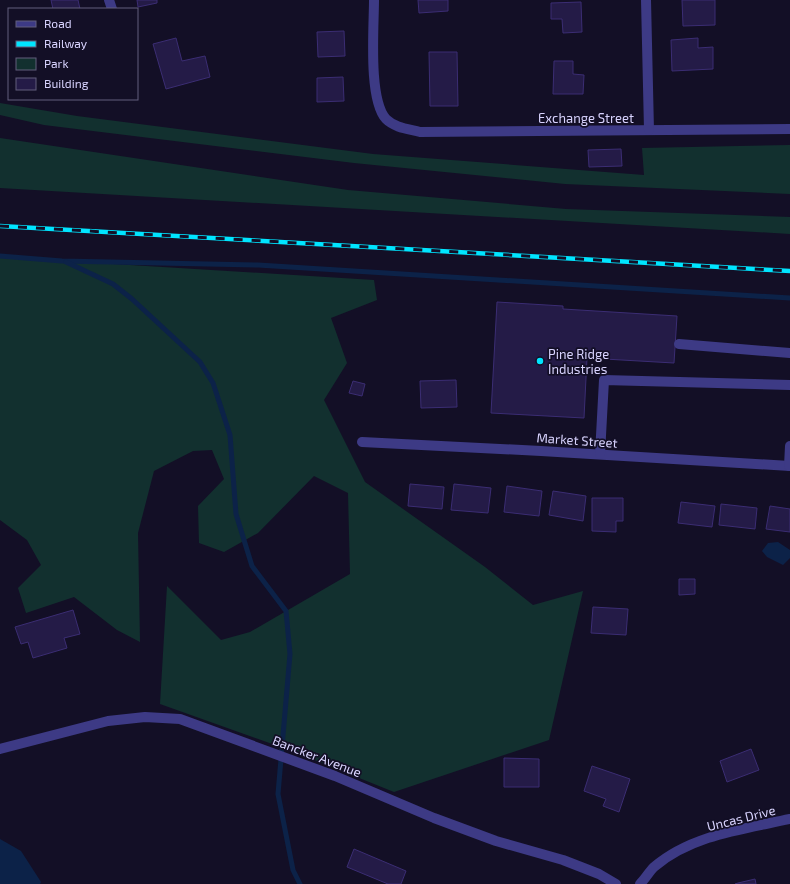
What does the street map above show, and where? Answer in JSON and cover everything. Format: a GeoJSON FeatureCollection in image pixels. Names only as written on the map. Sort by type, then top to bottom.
{"type":"FeatureCollection","features":[{"type":"Feature","properties":{"kind":"street","name":"Exchange Street"},"geometry":{"type":"LineString","coordinates":[[374,0],[374,83],[377,100],[386,118],[398,127],[420,132],[790,129]]}},
{"type":"Feature","properties":{"kind":"street"},"geometry":{"type":"LineString","coordinates":[[646,0],[649,130]]}},
{"type":"Feature","properties":{"kind":"street"},"geometry":{"type":"LineString","coordinates":[[679,344],[790,353]]}},
{"type":"Feature","properties":{"kind":"street"},"geometry":{"type":"LineString","coordinates":[[600,454],[604,380],[790,385]]}},
{"type":"Feature","properties":{"kind":"street","name":"Market Street"},"geometry":{"type":"LineString","coordinates":[[362,442],[600,454],[789,466]]}},
{"type":"Feature","properties":{"kind":"street"},"geometry":{"type":"LineString","coordinates":[[789,466],[790,446]]}},
{"type":"Feature","properties":{"kind":"street","name":"Bancker Avenue"},"geometry":{"type":"LineString","coordinates":[[0,750],[108,721],[145,717],[180,719],[335,776],[434,818],[496,841],[563,860],[599,874],[616,884]]}},
{"type":"Feature","properties":{"kind":"street","name":"Uncas Drive"},"geometry":{"type":"LineString","coordinates":[[640,884],[654,868],[678,851],[714,836],[790,819]]}},
{"type":"Feature","properties":{"kind":"green space"},"geometry":{"type":"Polygon","coordinates":[[[0,103],[77,116],[373,154],[644,175],[642,148],[790,145],[790,194],[565,184],[354,163],[44,125],[0,115],[0,103]]]}},
{"type":"Feature","properties":{"kind":"green space"},"geometry":{"type":"Polygon","coordinates":[[[0,138],[348,190],[566,209],[790,217],[790,234],[0,188],[0,138]]]}},
{"type":"Feature","properties":{"kind":"green space"},"geometry":{"type":"Polygon","coordinates":[[[0,257],[374,280],[377,300],[331,318],[347,363],[324,400],[365,482],[485,567],[533,605],[583,591],[549,740],[394,792],[292,751],[160,704],[167,586],[221,640],[250,632],[350,574],[348,493],[314,476],[258,533],[224,552],[199,543],[198,506],[224,479],[212,450],[193,451],[154,471],[138,533],[140,642],[117,630],[74,597],[26,613],[18,588],[41,565],[27,540],[0,520],[0,257]]]}},
{"type":"Feature","properties":{"kind":"water"},"geometry":{"type":"Polygon","coordinates":[[[778,542],[790,550],[790,558],[783,565],[767,557],[762,551],[768,543],[778,542]]]}},
{"type":"Feature","properties":{"kind":"water"},"geometry":{"type":"Polygon","coordinates":[[[0,839],[21,851],[41,882],[40,884],[0,884],[0,839]]]}},
{"type":"Feature","properties":{"kind":"building"},"geometry":{"type":"Polygon","coordinates":[[[51,0],[78,0],[80,8],[53,8],[51,0]]]}},
{"type":"Feature","properties":{"kind":"building"},"geometry":{"type":"Polygon","coordinates":[[[137,0],[157,0],[157,3],[138,7],[137,0]]]}},
{"type":"Feature","properties":{"kind":"building"},"geometry":{"type":"Polygon","coordinates":[[[418,0],[448,0],[448,11],[419,13],[418,0]]]}},
{"type":"Feature","properties":{"kind":"building"},"geometry":{"type":"Polygon","coordinates":[[[682,0],[715,0],[715,25],[683,26],[682,0]]]}},
{"type":"Feature","properties":{"kind":"building"},"geometry":{"type":"Polygon","coordinates":[[[581,2],[582,32],[563,33],[562,19],[551,19],[551,3],[581,2]]]}},
{"type":"Feature","properties":{"kind":"building"},"geometry":{"type":"Polygon","coordinates":[[[344,31],[345,56],[318,57],[317,32],[344,31]]]}},
{"type":"Feature","properties":{"kind":"building"},"geometry":{"type":"Polygon","coordinates":[[[176,38],[182,61],[205,56],[210,77],[166,89],[153,44],[176,38]]]}},
{"type":"Feature","properties":{"kind":"building"},"geometry":{"type":"Polygon","coordinates":[[[698,38],[698,48],[713,47],[713,69],[672,71],[671,40],[698,38]]]}},
{"type":"Feature","properties":{"kind":"building"},"geometry":{"type":"Polygon","coordinates":[[[429,52],[457,52],[458,106],[430,106],[429,52]]]}},
{"type":"Feature","properties":{"kind":"building"},"geometry":{"type":"Polygon","coordinates":[[[554,61],[573,61],[573,74],[584,75],[583,94],[553,94],[554,61]]]}},
{"type":"Feature","properties":{"kind":"building"},"geometry":{"type":"Polygon","coordinates":[[[343,77],[344,101],[317,102],[317,78],[343,77]]]}},
{"type":"Feature","properties":{"kind":"building"},"geometry":{"type":"Polygon","coordinates":[[[621,149],[622,166],[589,167],[588,150],[621,149]]]}},
{"type":"Feature","properties":{"kind":"building","name":"Pine Ridge Industries"},"geometry":{"type":"Polygon","coordinates":[[[497,302],[563,306],[563,309],[677,316],[674,363],[587,358],[584,418],[491,413],[497,302]]]}},
{"type":"Feature","properties":{"kind":"building"},"geometry":{"type":"Polygon","coordinates":[[[456,380],[457,407],[421,408],[420,381],[456,380]]]}},
{"type":"Feature","properties":{"kind":"building"},"geometry":{"type":"Polygon","coordinates":[[[353,381],[365,384],[362,396],[349,393],[353,381]]]}},
{"type":"Feature","properties":{"kind":"building"},"geometry":{"type":"Polygon","coordinates":[[[410,484],[444,487],[442,509],[408,506],[410,484]]]}},
{"type":"Feature","properties":{"kind":"building"},"geometry":{"type":"Polygon","coordinates":[[[454,484],[491,488],[488,513],[451,510],[454,484]]]}},
{"type":"Feature","properties":{"kind":"building"},"geometry":{"type":"Polygon","coordinates":[[[507,486],[542,491],[539,516],[504,512],[507,486]]]}},
{"type":"Feature","properties":{"kind":"building"},"geometry":{"type":"Polygon","coordinates":[[[553,491],[586,496],[583,521],[549,515],[553,491]]]}},
{"type":"Feature","properties":{"kind":"building"},"geometry":{"type":"Polygon","coordinates":[[[592,498],[623,498],[623,521],[616,521],[616,532],[592,531],[592,498]]]}},
{"type":"Feature","properties":{"kind":"building"},"geometry":{"type":"Polygon","coordinates":[[[681,502],[715,506],[712,527],[678,523],[681,502]]]}},
{"type":"Feature","properties":{"kind":"building"},"geometry":{"type":"Polygon","coordinates":[[[721,504],[757,508],[755,529],[719,525],[721,504]]]}},
{"type":"Feature","properties":{"kind":"building"},"geometry":{"type":"Polygon","coordinates":[[[770,506],[790,509],[790,532],[766,529],[770,506]]]}},
{"type":"Feature","properties":{"kind":"building"},"geometry":{"type":"Polygon","coordinates":[[[679,579],[695,579],[695,594],[679,595],[679,579]]]}},
{"type":"Feature","properties":{"kind":"building"},"geometry":{"type":"Polygon","coordinates":[[[593,607],[628,609],[626,635],[591,633],[593,607]]]}},
{"type":"Feature","properties":{"kind":"building"},"geometry":{"type":"Polygon","coordinates":[[[73,610],[80,634],[64,638],[67,648],[33,658],[28,642],[21,644],[15,627],[73,610]]]}},
{"type":"Feature","properties":{"kind":"building"},"geometry":{"type":"Polygon","coordinates":[[[751,749],[759,770],[727,782],[720,761],[751,749]]]}},
{"type":"Feature","properties":{"kind":"building"},"geometry":{"type":"Polygon","coordinates":[[[504,758],[539,759],[539,787],[504,787],[504,758]]]}},
{"type":"Feature","properties":{"kind":"building"},"geometry":{"type":"Polygon","coordinates":[[[592,766],[630,779],[619,812],[603,806],[606,799],[584,791],[592,766]]]}},
{"type":"Feature","properties":{"kind":"building"},"geometry":{"type":"Polygon","coordinates":[[[354,849],[406,871],[401,884],[388,884],[347,867],[354,849]]]}},
{"type":"Feature","properties":{"kind":"building"},"geometry":{"type":"Polygon","coordinates":[[[755,879],[756,884],[735,884],[738,883],[755,879]]]}},
{"type":"Feature","properties":{"kind":"waterway"},"geometry":{"type":"LineString","coordinates":[[0,256],[62,261],[258,265],[790,298]]}},
{"type":"Feature","properties":{"kind":"waterway"},"geometry":{"type":"LineString","coordinates":[[66,262],[113,284],[132,299],[200,362],[213,383],[230,435],[236,514],[252,566],[286,611],[290,654],[278,794],[293,870],[300,884]]}},
{"type":"Feature","properties":{"kind":"railway"},"geometry":{"type":"LineString","coordinates":[[0,226],[790,271]]}},
{"type":"Feature","properties":{"kind":"place","name":"Pine Ridge Industries"},"geometry":{"type":"Point","coordinates":[540,361]}}]}
